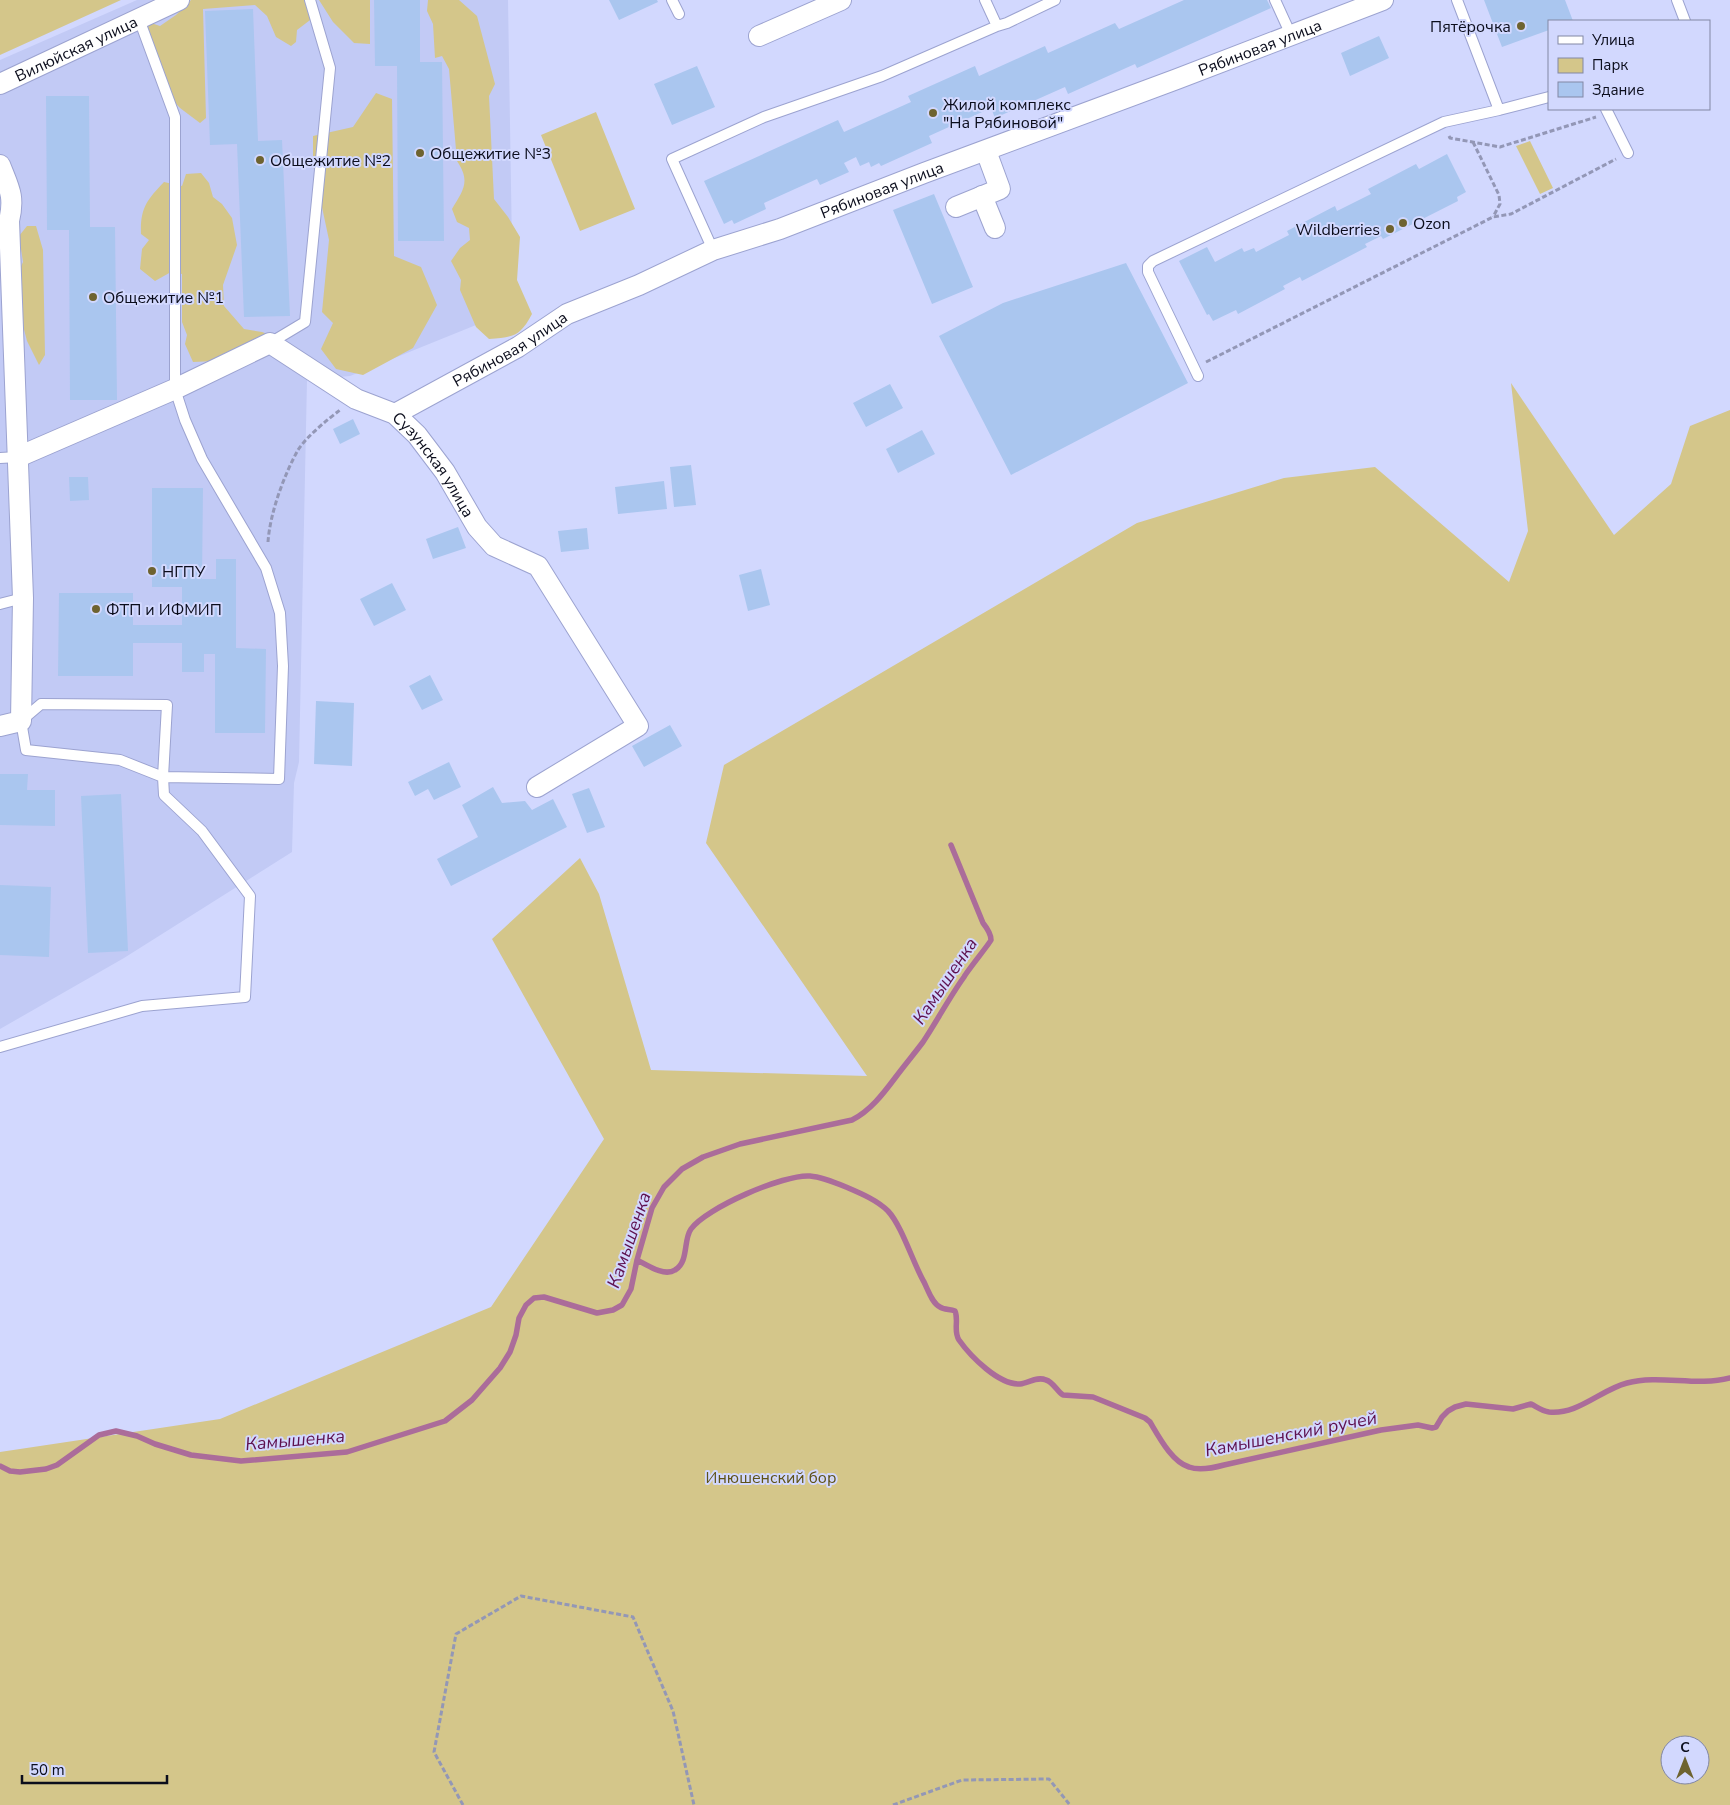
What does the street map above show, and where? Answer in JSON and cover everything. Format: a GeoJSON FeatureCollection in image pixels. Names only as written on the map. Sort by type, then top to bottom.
{"type":"FeatureCollection","features":[{"type":"Feature","properties":{"kind":"street","name":"Вилюйская улица"},"geometry":{"type":"LineString","coordinates":[[0,84],[178,0]]}},
{"type":"Feature","properties":{"kind":"street"},"geometry":{"type":"LineString","coordinates":[[759,36],[841,0]]}},
{"type":"Feature","properties":{"kind":"street","name":"Рябиновая улица"},"geometry":{"type":"LineString","coordinates":[[395,414],[518,347],[567,314],[639,285],[713,250],[780,229],[1383,0]]}},
{"type":"Feature","properties":{"kind":"street"},"geometry":{"type":"LineString","coordinates":[[956,207],[1000,189],[986,151]]}},
{"type":"Feature","properties":{"kind":"street"},"geometry":{"type":"LineString","coordinates":[[0,165],[12,196],[9,221],[9,458],[23,598],[21,721],[0,726]]}},
{"type":"Feature","properties":{"kind":"street"},"geometry":{"type":"LineString","coordinates":[[982,196],[995,228]]}},
{"type":"Feature","properties":{"kind":"street"},"geometry":{"type":"LineString","coordinates":[[9,458],[175,389],[270,343]]}},
{"type":"Feature","properties":{"kind":"street","name":"Сузунская улица"},"geometry":{"type":"LineString","coordinates":[[270,343],[356,399],[395,414],[417,436],[445,472],[477,527],[494,546],[538,566],[638,726],[537,787]]}},
{"type":"Feature","properties":{"kind":"lane"},"geometry":{"type":"LineString","coordinates":[[270,343],[305,322],[330,68],[310,0]]}},
{"type":"Feature","properties":{"kind":"lane"},"geometry":{"type":"LineString","coordinates":[[672,0],[679,14]]}},
{"type":"Feature","properties":{"kind":"lane"},"geometry":{"type":"LineString","coordinates":[[985,0],[997,26]]}},
{"type":"Feature","properties":{"kind":"lane"},"geometry":{"type":"LineString","coordinates":[[713,250],[672,159],[764,117],[882,76],[1007,23],[1055,0]]}},
{"type":"Feature","properties":{"kind":"lane"},"geometry":{"type":"LineString","coordinates":[[1275,0],[1292,35]]}},
{"type":"Feature","properties":{"kind":"lane"},"geometry":{"type":"LineString","coordinates":[[1457,0],[1499,110]]}},
{"type":"Feature","properties":{"kind":"lane"},"geometry":{"type":"LineString","coordinates":[[1678,0],[1685,20]]}},
{"type":"Feature","properties":{"kind":"lane"},"geometry":{"type":"LineString","coordinates":[[0,1047],[142,1006],[245,997],[250,896],[202,831],[164,795],[163,777],[167,705],[41,704],[21,721],[26,750],[120,760],[163,777],[279,779],[283,666],[280,614],[266,568],[202,459],[185,420],[175,389],[175,117],[139,19]]}},
{"type":"Feature","properties":{"kind":"lane"},"geometry":{"type":"LineString","coordinates":[[1196,372],[1148,272],[1148,266],[1153,261],[1444,122],[1548,97]]}},
{"type":"Feature","properties":{"kind":"lane"},"geometry":{"type":"LineString","coordinates":[[1610,110],[1628,153]]}},
{"type":"Feature","properties":{"kind":"lane"},"geometry":{"type":"LineString","coordinates":[[0,604],[23,598]]}},
{"type":"Feature","properties":{"kind":"path"},"geometry":{"type":"LineString","coordinates":[[1444,122],[1450,138],[1500,147],[1595,117]]}},
{"type":"Feature","properties":{"kind":"path"},"geometry":{"type":"LineString","coordinates":[[1472,142],[1499,195],[1500,204],[1493,217]]}},
{"type":"Feature","properties":{"kind":"path"},"geometry":{"type":"LineString","coordinates":[[1196,372],[1493,217],[1511,214],[1605,164]]}},
{"type":"Feature","properties":{"kind":"path"},"geometry":{"type":"LineString","coordinates":[[266,568],[268,533],[279,493],[299,449],[325,421],[356,399]]}},
{"type":"Feature","properties":{"kind":"path"},"geometry":{"type":"LineString","coordinates":[[463,1805],[434,1752],[456,1634],[521,1596],[633,1617],[673,1711],[694,1805]]}},
{"type":"Feature","properties":{"kind":"path"},"geometry":{"type":"LineString","coordinates":[[893,1805],[962,1780],[1049,1779],[1070,1805]]}},
{"type":"Feature","properties":{"kind":"shaded area","name":"НГПУ"},"geometry":{"type":"Polygon","coordinates":[[[137,0],[508,0],[513,310],[350,376],[307,380],[299,762],[294,783],[292,852],[124,958],[0,1029],[0,60],[137,0]]]}},
{"type":"Feature","properties":{"kind":"green space"},"geometry":{"type":"Polygon","coordinates":[[[0,0],[121,0],[0,55],[0,0]]]}},
{"type":"Feature","properties":{"kind":"green space"},"geometry":{"type":"Polygon","coordinates":[[[191,0],[312,0],[318,14],[297,30],[296,42],[291,46],[276,37],[267,16],[255,5],[203,9],[206,118],[200,123],[180,108],[158,85],[138,28],[151,23],[160,26],[176,15],[191,0]]]}},
{"type":"Feature","properties":{"kind":"green space"},"geometry":{"type":"Polygon","coordinates":[[[319,0],[370,0],[370,44],[354,43],[333,22],[319,0]]]}},
{"type":"Feature","properties":{"kind":"green space"},"geometry":{"type":"Polygon","coordinates":[[[428,0],[459,0],[477,16],[495,84],[489,96],[494,199],[520,237],[517,280],[532,314],[524,327],[510,336],[489,339],[476,327],[460,290],[461,280],[451,261],[460,248],[470,240],[469,228],[457,222],[452,209],[464,186],[464,175],[457,161],[449,69],[442,56],[435,58],[433,24],[427,11],[428,0]]]}},
{"type":"Feature","properties":{"kind":"green space"},"geometry":{"type":"Polygon","coordinates":[[[376,93],[392,99],[394,256],[421,267],[437,305],[413,348],[363,375],[336,369],[321,349],[333,323],[322,312],[329,240],[313,165],[313,136],[353,127],[376,93]]]}},
{"type":"Feature","properties":{"kind":"green space"},"geometry":{"type":"Polygon","coordinates":[[[596,112],[635,209],[580,231],[541,135],[596,112]]]}},
{"type":"Feature","properties":{"kind":"green space"},"geometry":{"type":"Polygon","coordinates":[[[1530,141],[1553,188],[1540,194],[1516,146],[1530,141]]]}},
{"type":"Feature","properties":{"kind":"green space"},"geometry":{"type":"Polygon","coordinates":[[[201,173],[209,183],[213,197],[222,204],[232,218],[237,245],[223,285],[224,306],[244,329],[262,332],[278,338],[276,351],[262,359],[193,362],[185,344],[187,335],[182,322],[182,274],[171,272],[155,281],[140,269],[142,249],[149,240],[141,234],[141,225],[143,211],[149,200],[164,182],[182,186],[186,174],[201,173]]]}},
{"type":"Feature","properties":{"kind":"green space"},"geometry":{"type":"Polygon","coordinates":[[[27,226],[36,226],[43,250],[45,355],[39,365],[27,341],[20,314],[17,275],[23,262],[19,236],[27,226]]]}},
{"type":"Feature","properties":{"kind":"green space","name":"Инюшенский бор"},"geometry":{"type":"Polygon","coordinates":[[[1511,383],[1614,535],[1671,484],[1690,426],[1730,410],[1730,1805],[0,1805],[0,1452],[220,1419],[491,1307],[604,1139],[492,939],[580,858],[599,894],[651,1070],[867,1076],[706,843],[724,765],[1137,523],[1284,478],[1375,467],[1509,582],[1528,531],[1511,383]]]}},
{"type":"Feature","properties":{"kind":"building","name":"Общежитие №3"},"geometry":{"type":"Polygon","coordinates":[[[374,0],[420,0],[420,62],[442,62],[444,241],[398,241],[397,66],[375,66],[374,0]]]}},
{"type":"Feature","properties":{"kind":"building"},"geometry":{"type":"Polygon","coordinates":[[[609,0],[657,0],[658,2],[619,20],[609,0]]]}},
{"type":"Feature","properties":{"kind":"building","name":"Жилой комплекс \"На Рябиновой\""},"geometry":{"type":"Polygon","coordinates":[[[1184,0],[1267,0],[1271,8],[1137,68],[1135,64],[1068,94],[1065,87],[995,118],[991,108],[929,136],[932,143],[881,166],[879,163],[871,167],[869,162],[860,166],[856,157],[844,163],[849,172],[820,185],[817,179],[764,203],[766,209],[734,224],[732,220],[724,224],[704,181],[838,120],[844,132],[911,102],[908,96],[975,66],[979,76],[1045,46],[1048,53],[1115,23],[1119,29],[1184,0]]]}},
{"type":"Feature","properties":{"kind":"building","name":"Пятёрочка"},"geometry":{"type":"Polygon","coordinates":[[[1484,0],[1565,0],[1573,20],[1548,20],[1548,30],[1502,47],[1484,0]]]}},
{"type":"Feature","properties":{"kind":"building","name":"Общежитие №2"},"geometry":{"type":"Polygon","coordinates":[[[253,9],[258,141],[282,140],[290,316],[244,317],[237,144],[210,145],[205,11],[253,9]]]}},
{"type":"Feature","properties":{"kind":"building"},"geometry":{"type":"Polygon","coordinates":[[[1379,36],[1389,58],[1350,76],[1341,53],[1379,36]]]}},
{"type":"Feature","properties":{"kind":"building"},"geometry":{"type":"Polygon","coordinates":[[[697,66],[715,107],[672,125],[654,84],[697,66]]]}},
{"type":"Feature","properties":{"kind":"building","name":"Общежитие №1"},"geometry":{"type":"Polygon","coordinates":[[[46,96],[89,96],[90,227],[115,227],[117,400],[70,400],[69,230],[47,230],[46,96]]]}},
{"type":"Feature","properties":{"kind":"building"},"geometry":{"type":"Polygon","coordinates":[[[1447,154],[1466,192],[1457,197],[1458,201],[1383,239],[1381,236],[1365,244],[1367,247],[1302,281],[1300,277],[1283,286],[1285,289],[1238,314],[1236,310],[1213,321],[1209,314],[1207,315],[1179,261],[1207,247],[1215,262],[1242,248],[1244,252],[1254,248],[1256,252],[1289,235],[1287,231],[1335,206],[1337,211],[1371,194],[1368,189],[1416,164],[1419,169],[1447,154]]]}},
{"type":"Feature","properties":{"kind":"building"},"geometry":{"type":"Polygon","coordinates":[[[934,194],[973,287],[932,304],[893,210],[934,194]]]}},
{"type":"Feature","properties":{"kind":"building"},"geometry":{"type":"Polygon","coordinates":[[[1126,263],[1188,383],[1011,475],[939,336],[1003,303],[1126,263]]]}},
{"type":"Feature","properties":{"kind":"building"},"geometry":{"type":"Polygon","coordinates":[[[890,384],[903,408],[866,427],[853,403],[890,384]]]}},
{"type":"Feature","properties":{"kind":"building"},"geometry":{"type":"Polygon","coordinates":[[[353,419],[360,434],[340,444],[333,429],[353,419]]]}},
{"type":"Feature","properties":{"kind":"building"},"geometry":{"type":"Polygon","coordinates":[[[922,430],[935,454],[898,473],[886,449],[922,430]]]}},
{"type":"Feature","properties":{"kind":"building"},"geometry":{"type":"Polygon","coordinates":[[[691,465],[696,505],[674,507],[670,467],[691,465]]]}},
{"type":"Feature","properties":{"kind":"building"},"geometry":{"type":"Polygon","coordinates":[[[69,477],[88,477],[89,500],[70,501],[69,477]]]}},
{"type":"Feature","properties":{"kind":"building"},"geometry":{"type":"Polygon","coordinates":[[[664,481],[667,509],[618,514],[615,487],[664,481]]]}},
{"type":"Feature","properties":{"kind":"building","name":"ФТП и ИФМИП"},"geometry":{"type":"Polygon","coordinates":[[[152,488],[203,488],[202,579],[216,579],[216,559],[236,559],[236,648],[266,649],[265,733],[215,733],[215,654],[204,654],[204,672],[182,672],[182,643],[133,643],[133,676],[58,676],[59,593],[133,593],[133,625],[182,625],[182,587],[152,587],[152,488]]]}},
{"type":"Feature","properties":{"kind":"building"},"geometry":{"type":"Polygon","coordinates":[[[458,527],[466,548],[433,559],[426,539],[458,527]]]}},
{"type":"Feature","properties":{"kind":"building"},"geometry":{"type":"Polygon","coordinates":[[[587,528],[589,549],[561,552],[558,531],[587,528]]]}},
{"type":"Feature","properties":{"kind":"building"},"geometry":{"type":"Polygon","coordinates":[[[761,569],[770,605],[748,611],[739,575],[761,569]]]}},
{"type":"Feature","properties":{"kind":"building"},"geometry":{"type":"Polygon","coordinates":[[[392,583],[406,610],[374,626],[360,599],[392,583]]]}},
{"type":"Feature","properties":{"kind":"building"},"geometry":{"type":"Polygon","coordinates":[[[430,675],[443,700],[422,710],[409,686],[430,675]]]}},
{"type":"Feature","properties":{"kind":"building"},"geometry":{"type":"Polygon","coordinates":[[[316,701],[354,703],[352,766],[314,764],[316,701]]]}},
{"type":"Feature","properties":{"kind":"building"},"geometry":{"type":"Polygon","coordinates":[[[670,725],[682,746],[644,767],[632,746],[670,725]]]}},
{"type":"Feature","properties":{"kind":"building"},"geometry":{"type":"Polygon","coordinates":[[[449,762],[461,787],[434,800],[428,789],[415,796],[408,782],[449,762]]]}},
{"type":"Feature","properties":{"kind":"building"},"geometry":{"type":"Polygon","coordinates":[[[0,774],[28,774],[27,790],[55,790],[55,826],[0,825],[0,774]]]}},
{"type":"Feature","properties":{"kind":"building"},"geometry":{"type":"Polygon","coordinates":[[[493,787],[502,803],[525,801],[532,810],[553,799],[567,827],[451,886],[437,859],[478,837],[462,805],[493,787]]]}},
{"type":"Feature","properties":{"kind":"building"},"geometry":{"type":"Polygon","coordinates":[[[589,788],[605,827],[587,833],[572,794],[589,788]]]}},
{"type":"Feature","properties":{"kind":"building"},"geometry":{"type":"Polygon","coordinates":[[[121,794],[128,951],[88,953],[81,796],[121,794]]]}},
{"type":"Feature","properties":{"kind":"building"},"geometry":{"type":"Polygon","coordinates":[[[0,885],[51,887],[49,957],[0,955],[0,885]]]}},
{"type":"Feature","properties":{"kind":"waterway","name":"Камышенка"},"geometry":{"type":"LineString","coordinates":[[0,1466],[10,1471],[20,1472],[46,1469],[57,1465],[99,1435],[116,1431],[137,1436],[155,1444],[191,1455],[241,1461],[347,1452],[445,1421],[472,1400],[500,1368],[510,1352],[519,1318],[526,1305],[534,1298],[544,1297],[597,1313],[613,1310],[622,1305],[631,1289],[652,1208],[664,1187],[682,1169],[703,1157],[740,1144],[852,1120],[865,1112],[881,1096],[923,1042],[969,969],[991,940],[990,933],[983,923],[951,845]]}},
{"type":"Feature","properties":{"kind":"waterway","name":"Камышенский ручей"},"geometry":{"type":"LineString","coordinates":[[637,1260],[656,1270],[666,1272],[675,1270],[682,1262],[691,1229],[699,1221],[728,1202],[783,1180],[810,1176],[851,1189],[879,1203],[888,1211],[903,1235],[932,1299],[942,1308],[955,1311],[957,1337],[986,1369],[1003,1380],[1012,1383],[1020,1384],[1043,1379],[1051,1383],[1063,1395],[1093,1397],[1145,1418],[1150,1422],[1166,1448],[1177,1460],[1189,1467],[1198,1469],[1206,1469],[1381,1430],[1418,1425],[1432,1428],[1436,1427],[1448,1411],[1466,1404],[1513,1409],[1531,1404],[1549,1412],[1560,1412],[1570,1410],[1617,1386],[1627,1383],[1652,1380],[1704,1381],[1730,1378]]}},
{"type":"Feature","properties":{"kind":"place","name":"Пятёрочка"},"geometry":{"type":"Point","coordinates":[1521,26]}},
{"type":"Feature","properties":{"kind":"place","name":"Жилой комплекс \"На Рябиновой\""},"geometry":{"type":"Point","coordinates":[933,113]}},
{"type":"Feature","properties":{"kind":"place","name":"Общежитие №3"},"geometry":{"type":"Point","coordinates":[420,153]}},
{"type":"Feature","properties":{"kind":"place","name":"Общежитие №2"},"geometry":{"type":"Point","coordinates":[260,160]}},
{"type":"Feature","properties":{"kind":"place","name":"Ozon"},"geometry":{"type":"Point","coordinates":[1403,223]}},
{"type":"Feature","properties":{"kind":"place","name":"Wildberries"},"geometry":{"type":"Point","coordinates":[1390,229]}},
{"type":"Feature","properties":{"kind":"place","name":"Общежитие №1"},"geometry":{"type":"Point","coordinates":[93,297]}},
{"type":"Feature","properties":{"kind":"place","name":"НГПУ"},"geometry":{"type":"Point","coordinates":[152,571]}},
{"type":"Feature","properties":{"kind":"place","name":"ФТП и ИФМИП"},"geometry":{"type":"Point","coordinates":[96,609]}}]}
